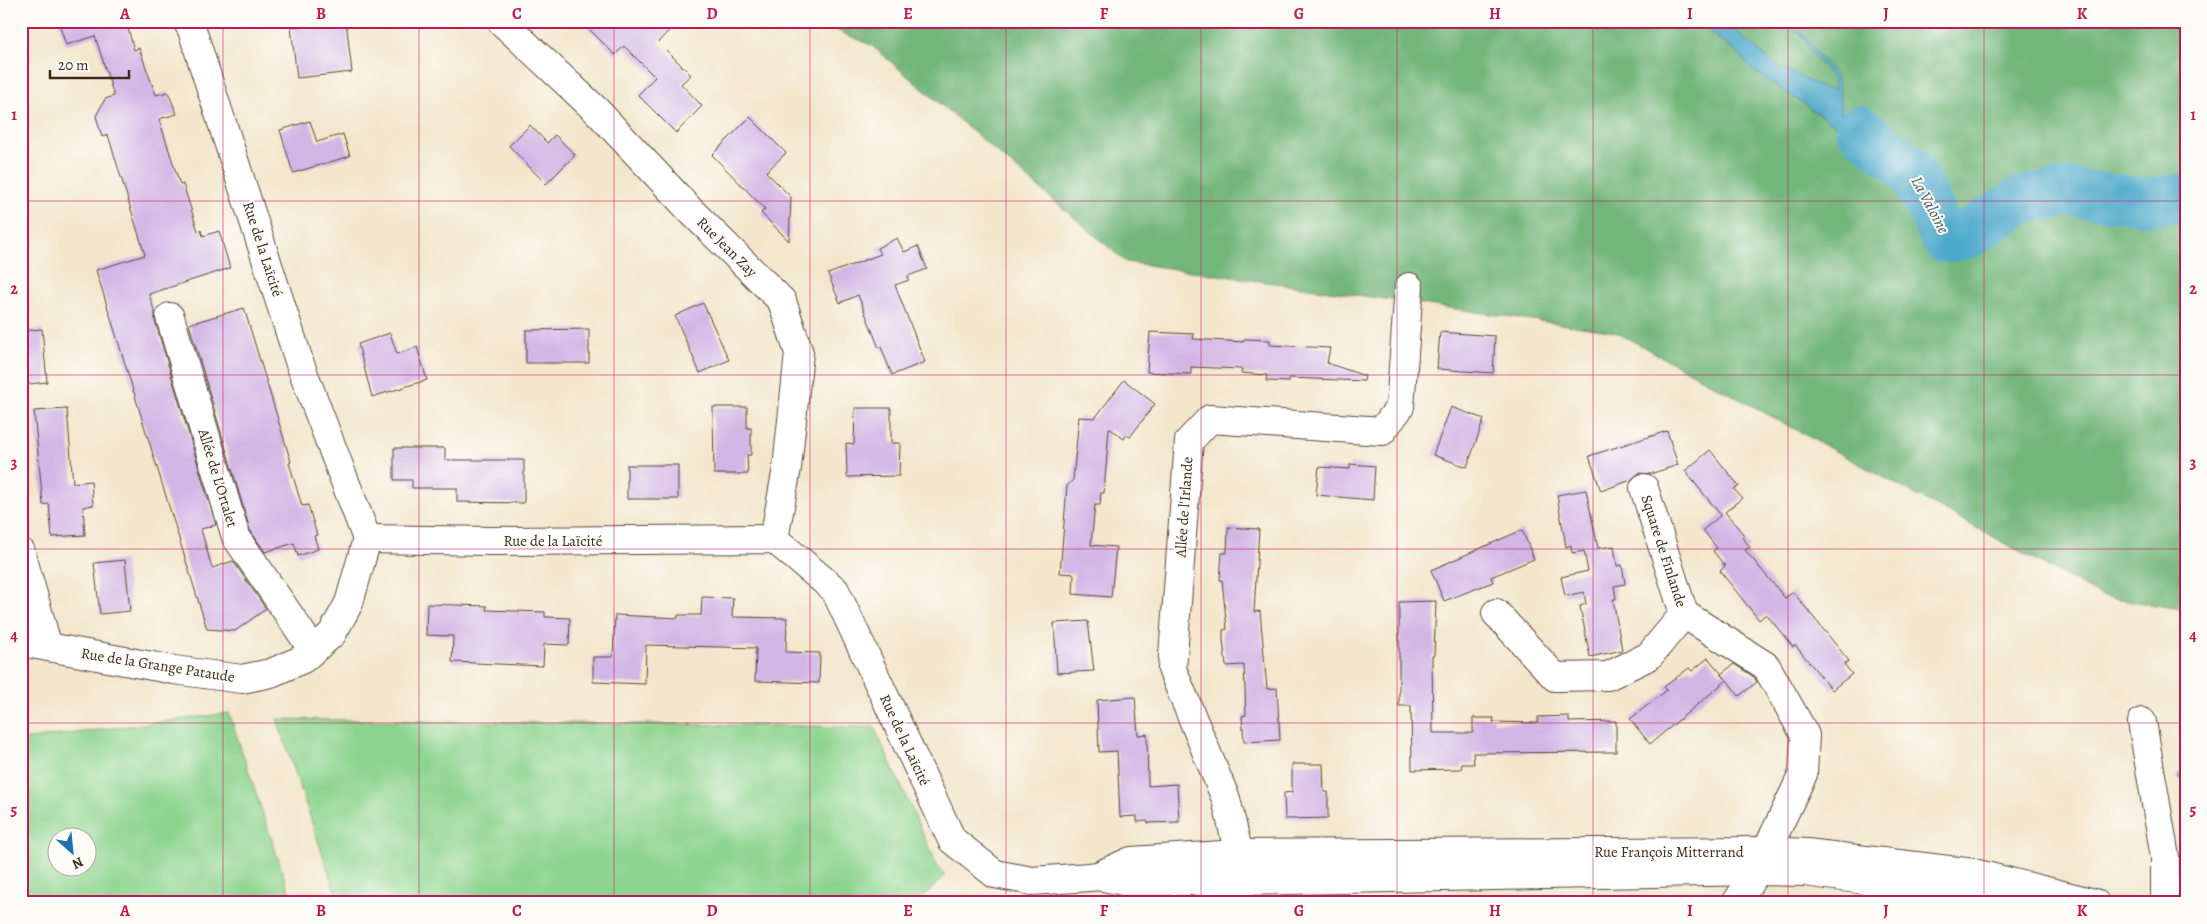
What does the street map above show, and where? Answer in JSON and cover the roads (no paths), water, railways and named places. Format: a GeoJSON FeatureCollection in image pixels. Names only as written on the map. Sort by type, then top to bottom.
{"type":"FeatureCollection","features":[{"type":"Feature","properties":{"kind":"street","name":"Rue Jean Zay"},"geometry":{"type":"LineString","coordinates":[[501,21],[597,111],[690,211],[782,301],[799,353],[787,468],[774,539]]}},
{"type":"Feature","properties":{"kind":"street","name":"Rue de la Laïcité"},"geometry":{"type":"LineString","coordinates":[[197,24],[300,364],[367,539],[491,541],[774,539],[835,590],[952,840],[995,874],[1032,881],[1098,876]]}},
{"type":"Feature","properties":{"kind":"street","name":"Allée de l'Irlande"},"geometry":{"type":"LineString","coordinates":[[1238,854],[1226,799],[1172,669],[1189,441],[1210,419],[1382,431],[1400,407],[1409,287]]}},
{"type":"Feature","properties":{"kind":"street","name":"Allée de L'Ortalet"},"geometry":{"type":"LineString","coordinates":[[170,317],[236,537],[313,650]]}},
{"type":"Feature","properties":{"kind":"street","name":"Square de Finlande"},"geometry":{"type":"LineString","coordinates":[[1644,488],[1684,614],[1766,666],[1806,735],[1803,774],[1761,861],[1736,903]]}},
{"type":"Feature","properties":{"kind":"street","name":"Rue de la Grange Pataude"},"geometry":{"type":"LineString","coordinates":[[21,642],[174,670],[242,679],[271,673],[302,659],[332,634],[349,603],[367,539]]}},
{"type":"Feature","properties":{"kind":"street"},"geometry":{"type":"LineString","coordinates":[[21,552],[48,647]]}},
{"type":"Feature","properties":{"kind":"street","name":"Square de Finlande"},"geometry":{"type":"LineString","coordinates":[[1496,613],[1555,677],[1608,676],[1649,656],[1684,614]]}},
{"type":"Feature","properties":{"kind":"street"},"geometry":{"type":"LineString","coordinates":[[2142,722],[2165,857],[2165,903]]}},
{"type":"Feature","properties":{"kind":"street","name":"Rue François Mitterrand"},"geometry":{"type":"LineString","coordinates":[[1098,876],[1123,881],[1240,881],[1761,861],[1807,853],[1974,873],[2094,903]]}},
{"type":"Feature","properties":{"kind":"street","name":"Rue François Mitterrand"},"geometry":{"type":"LineString","coordinates":[[1098,876],[1131,861],[1238,854],[1761,861],[1805,872],[1977,895],[2012,903]]}},
{"type":"Feature","properties":{"kind":"street"},"geometry":{"type":"LineString","coordinates":[[1238,854],[1240,881]]}},
{"type":"Feature","properties":{"kind":"water"},"geometry":{"type":"Polygon","coordinates":[[[1702,21],[1724,21],[1773,63],[1820,87],[1835,90],[1831,77],[1799,32],[1782,26],[1801,32],[1836,77],[1841,114],[1886,146],[1911,170],[1941,232],[1967,235],[2004,209],[2022,200],[2068,192],[2150,202],[2186,197],[2186,205],[2149,208],[2060,197],[2044,204],[2008,209],[1997,224],[1972,242],[1958,242],[1945,239],[1927,228],[1911,209],[1884,155],[1878,149],[1856,139],[1754,71],[1740,56],[1709,31],[1702,21]]]}},
{"type":"Feature","properties":{"kind":"waterway","name":"La Valoine"},"geometry":{"type":"LineString","coordinates":[[1860,129],[1911,170],[1945,239],[1967,235],[2022,200],[2068,192],[2150,202],[2186,197]]}},
{"type":"Feature","properties":{"kind":"waterway"},"geometry":{"type":"LineString","coordinates":[[2182,776],[2186,775]]}}]}
